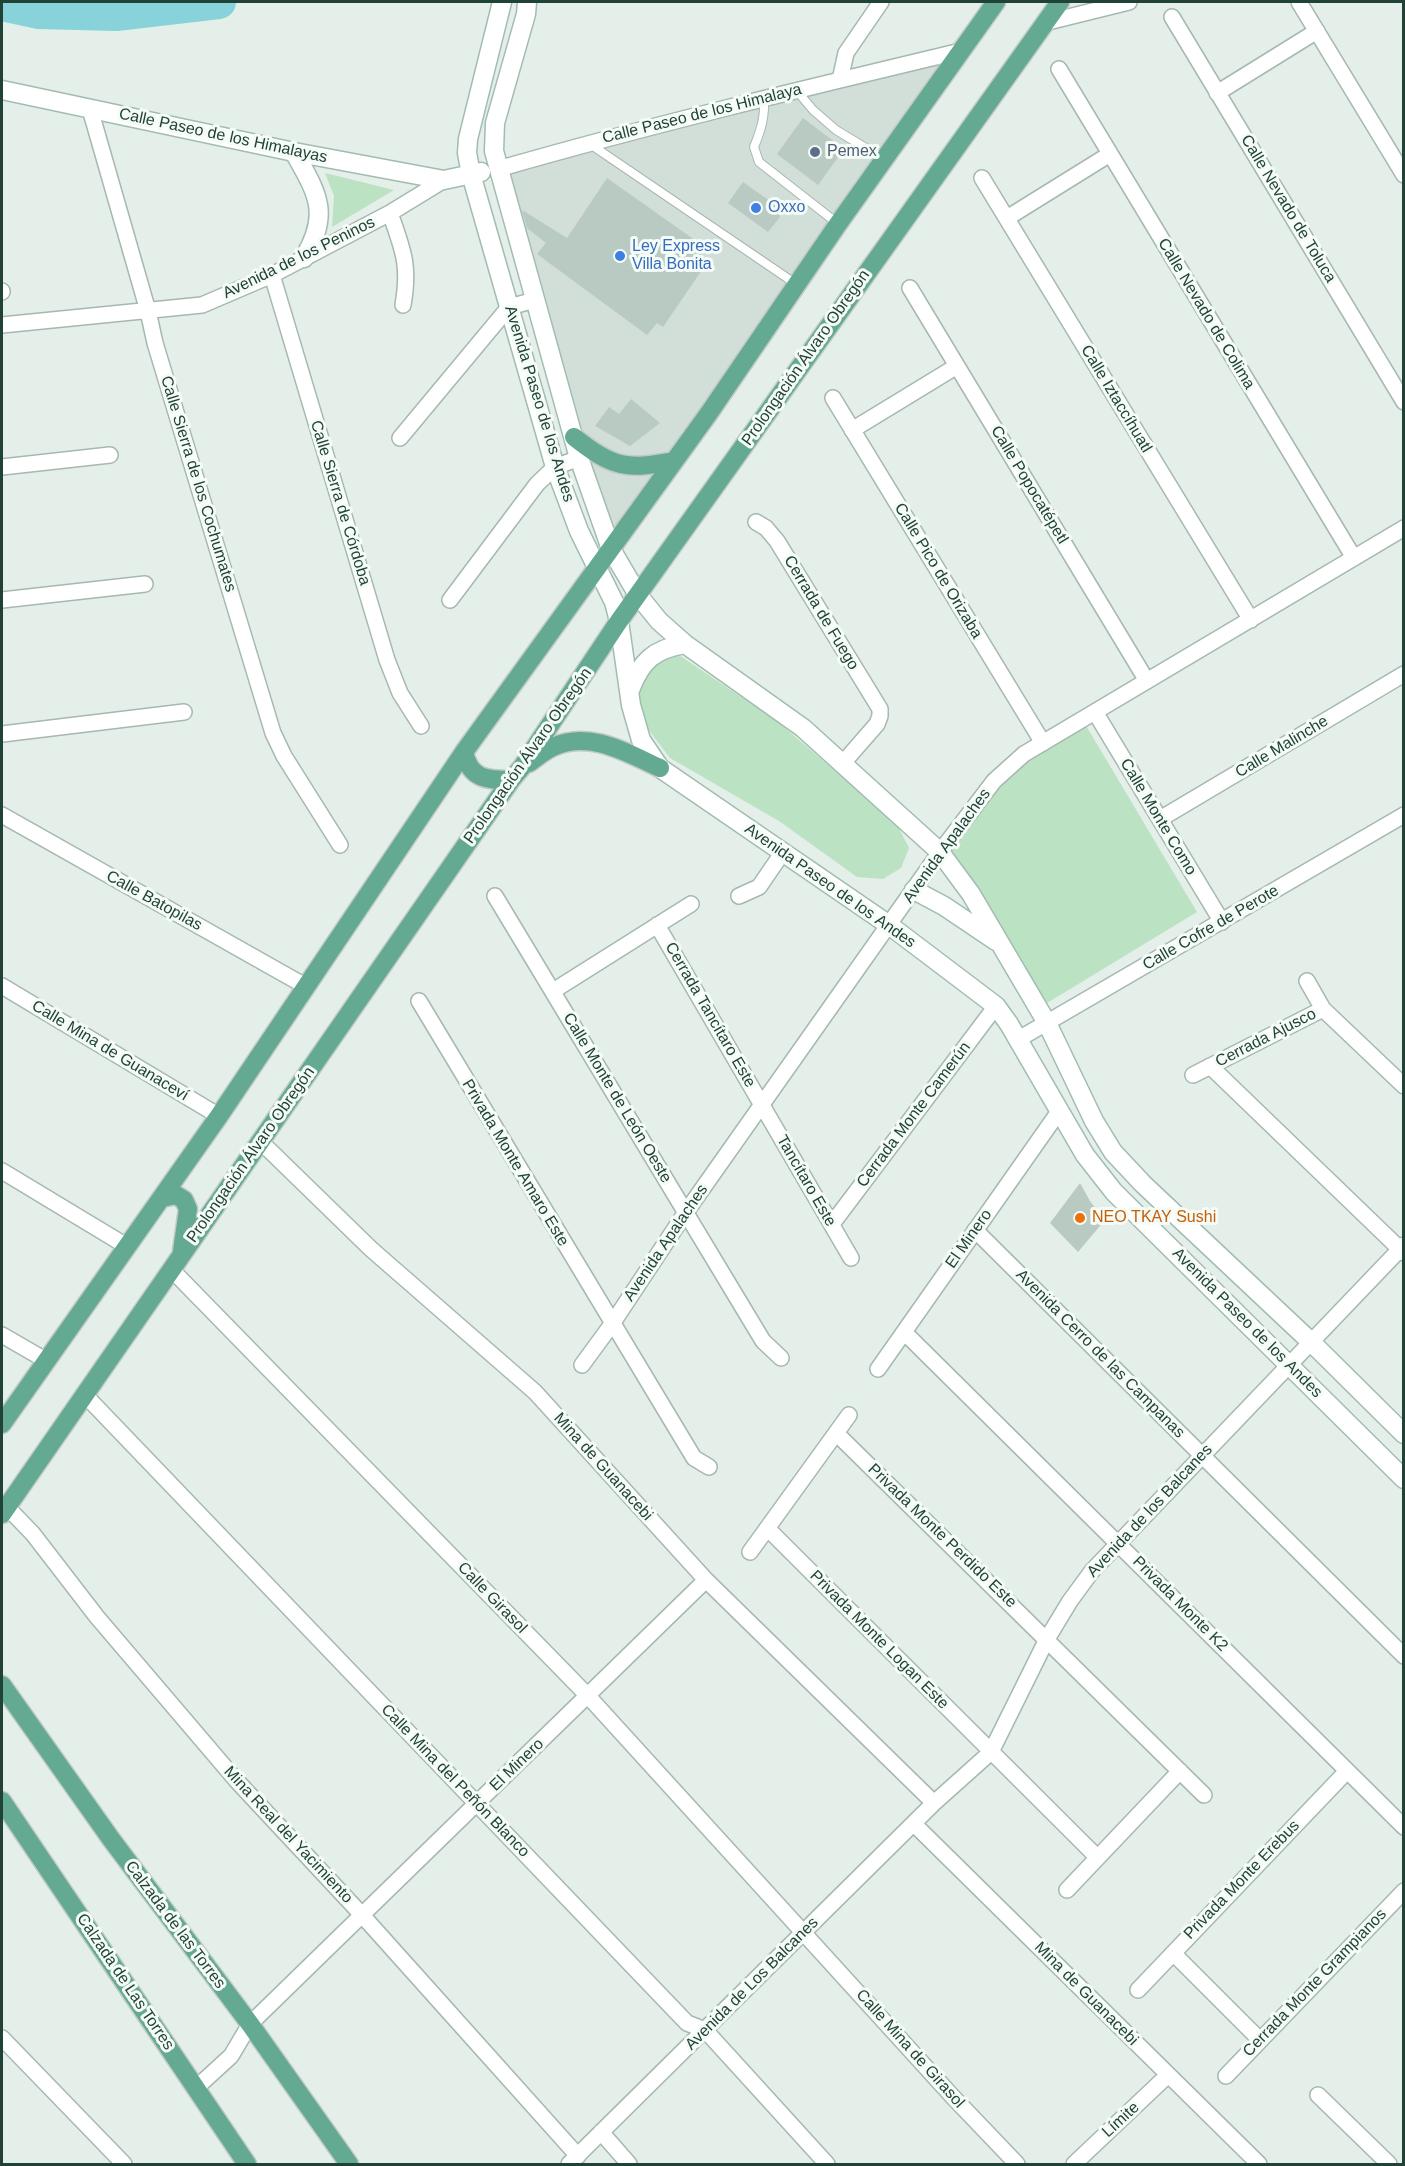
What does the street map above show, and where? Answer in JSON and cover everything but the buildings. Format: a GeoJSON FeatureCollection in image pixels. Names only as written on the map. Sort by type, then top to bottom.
{"type":"FeatureCollection","features":[{"type":"Feature","properties":{"kind":"main road"},"geometry":{"type":"LineString","coordinates":[[2,1424],[219,1116],[464,752],[710,413],[838,224],[996,2]]}},
{"type":"Feature","properties":{"kind":"main road","name":"Prolongación Álvaro Obregón"},"geometry":{"type":"LineString","coordinates":[[4,1511],[516,774],[619,621],[1060,2]]}},
{"type":"Feature","properties":{"kind":"main road"},"geometry":{"type":"LineString","coordinates":[[574,437],[598,456],[612,462],[643,466],[674,461]]}},
{"type":"Feature","properties":{"kind":"main road"},"geometry":{"type":"LineString","coordinates":[[464,752],[470,767],[484,778],[516,774],[551,748],[564,743],[583,741],[609,745],[660,768]]}},
{"type":"Feature","properties":{"kind":"main road"},"geometry":{"type":"LineString","coordinates":[[162,1198],[176,1195],[184,1200],[188,1209],[177,1262]]}},
{"type":"Feature","properties":{"kind":"main road","name":"Calzada de las Torres"},"geometry":{"type":"LineString","coordinates":[[2,1685],[111,1839],[250,2024],[349,2164]]}},
{"type":"Feature","properties":{"kind":"main road","name":"Calzada de Las Torres"},"geometry":{"type":"LineString","coordinates":[[2,1801],[247,2164]]}},
{"type":"Feature","properties":{"kind":"street","name":"Avenida Paseo de los Andes"},"geometry":{"type":"LineString","coordinates":[[502,2],[468,139],[467,153],[471,174],[555,467],[579,531],[614,602],[619,621],[631,705],[641,740],[660,768],[889,925],[996,1006],[1009,1024],[1085,1155],[1114,1192],[1404,1479]]}},
{"type":"Feature","properties":{"kind":"street","name":"Avenida Paseo de los Andes"},"geometry":{"type":"LineString","coordinates":[[527,2],[526,14],[495,123],[494,140],[498,169],[579,458],[611,549],[638,595],[659,621],[685,644],[803,728],[940,852],[971,894],[1047,1023],[1094,1121],[1106,1142],[1124,1165],[1311,1342],[1404,1434]]}},
{"type":"Feature","properties":{"kind":"street"},"geometry":{"type":"LineString","coordinates":[[840,80],[846,53],[881,2]]}},
{"type":"Feature","properties":{"kind":"street"},"geometry":{"type":"LineString","coordinates":[[1044,24],[1129,2]]}},
{"type":"Feature","properties":{"kind":"street"},"geometry":{"type":"LineString","coordinates":[[1299,2],[1404,175]]}},
{"type":"Feature","properties":{"kind":"street","name":"Calle Nevado de Toluca"},"geometry":{"type":"LineString","coordinates":[[1172,17],[1404,402]]}},
{"type":"Feature","properties":{"kind":"street"},"geometry":{"type":"LineString","coordinates":[[1217,93],[1317,31]]}},
{"type":"Feature","properties":{"kind":"street","name":"Calle Paseo de los Himalaya"},"geometry":{"type":"LineString","coordinates":[[444,180],[498,169],[764,98],[960,51]]}},
{"type":"Feature","properties":{"kind":"street","name":"Calle Nevado de Colima"},"geometry":{"type":"LineString","coordinates":[[1059,69],[1354,558]]}},
{"type":"Feature","properties":{"kind":"street","name":"Calle Paseo de los Himalayas"},"geometry":{"type":"LineString","coordinates":[[2,90],[294,152],[444,180]]}},
{"type":"Feature","properties":{"kind":"street","name":"Calle Sierra de los Cochumates"},"geometry":{"type":"LineString","coordinates":[[90,109],[148,311],[155,343],[273,733],[284,756],[340,844]]}},
{"type":"Feature","properties":{"kind":"street"},"geometry":{"type":"LineString","coordinates":[[294,152],[313,185],[318,197],[320,212],[313,243],[304,258]]}},
{"type":"Feature","properties":{"kind":"street"},"geometry":{"type":"LineString","coordinates":[[1007,218],[1110,154]]}},
{"type":"Feature","properties":{"kind":"street","name":"Calle Iztaccíhuatl"},"geometry":{"type":"LineString","coordinates":[[982,178],[1251,620]]}},
{"type":"Feature","properties":{"kind":"street","name":"Avenida de los Peninos"},"geometry":{"type":"LineString","coordinates":[[2,325],[202,304],[272,275],[390,213],[444,180]]}},
{"type":"Feature","properties":{"kind":"street"},"geometry":{"type":"LineString","coordinates":[[390,213],[405,256],[408,282],[404,305]]}},
{"type":"Feature","properties":{"kind":"street","name":"Calle Sierra de Córdoba"},"geometry":{"type":"LineString","coordinates":[[272,275],[387,660],[400,693],[421,726]]}},
{"type":"Feature","properties":{"kind":"street","name":"Calle Popocatépetl"},"geometry":{"type":"LineString","coordinates":[[910,288],[1147,681]]}},
{"type":"Feature","properties":{"kind":"street"},"geometry":{"type":"LineString","coordinates":[[400,438],[509,307],[535,300]]}},
{"type":"Feature","properties":{"kind":"street"},"geometry":{"type":"LineString","coordinates":[[852,430],[957,366]]}},
{"type":"Feature","properties":{"kind":"street","name":"Calle Pico de Orizaba"},"geometry":{"type":"LineString","coordinates":[[833,398],[1043,743]]}},
{"type":"Feature","properties":{"kind":"street"},"geometry":{"type":"LineString","coordinates":[[2,467],[110,456]]}},
{"type":"Feature","properties":{"kind":"street"},"geometry":{"type":"LineString","coordinates":[[450,600],[537,484],[555,467],[579,458]]}},
{"type":"Feature","properties":{"kind":"street","name":"Cerrada de Fuego"},"geometry":{"type":"LineString","coordinates":[[756,522],[766,528],[777,541],[880,709],[877,724],[843,763]]}},
{"type":"Feature","properties":{"kind":"street","name":"Avenida Apalaches"},"geometry":{"type":"LineString","coordinates":[[582,1365],[762,1104],[940,852],[994,781],[1024,754],[1404,528]]}},
{"type":"Feature","properties":{"kind":"street"},"geometry":{"type":"LineString","coordinates":[[2,600],[145,584]]}},
{"type":"Feature","properties":{"kind":"street"},"geometry":{"type":"LineString","coordinates":[[630,690],[644,662],[663,650],[685,644]]}},
{"type":"Feature","properties":{"kind":"street","name":"Calle Malinche"},"geometry":{"type":"LineString","coordinates":[[1160,819],[1404,674]]}},
{"type":"Feature","properties":{"kind":"street"},"geometry":{"type":"LineString","coordinates":[[2,734],[184,712]]}},
{"type":"Feature","properties":{"kind":"street","name":"Calle Monte Como"},"geometry":{"type":"LineString","coordinates":[[1095,712],[1222,922]]}},
{"type":"Feature","properties":{"kind":"street","name":"Calle Batopilas"},"geometry":{"type":"LineString","coordinates":[[2,814],[307,987]]}},
{"type":"Feature","properties":{"kind":"street","name":"Calle Cofre de Perote"},"geometry":{"type":"LineString","coordinates":[[1017,1040],[1404,815]]}},
{"type":"Feature","properties":{"kind":"street"},"geometry":{"type":"LineString","coordinates":[[739,896],[759,886],[783,852]]}},
{"type":"Feature","properties":{"kind":"street"},"geometry":{"type":"LineString","coordinates":[[914,890],[944,906],[1000,944]]}},
{"type":"Feature","properties":{"kind":"street","name":"Calle Monte de León Oeste"},"geometry":{"type":"LineString","coordinates":[[495,896],[762,1341],[781,1358]]}},
{"type":"Feature","properties":{"kind":"street"},"geometry":{"type":"LineString","coordinates":[[553,991],[691,904]]}},
{"type":"Feature","properties":{"kind":"street","name":"Cerrada Tancítaro Este"},"geometry":{"type":"LineString","coordinates":[[657,925],[762,1104]]}},
{"type":"Feature","properties":{"kind":"street"},"geometry":{"type":"LineString","coordinates":[[1307,981],[1323,1009],[1404,1086]]}},
{"type":"Feature","properties":{"kind":"street","name":"Calle Mina de Guanaceví"},"geometry":{"type":"LineString","coordinates":[[2,986],[219,1116]]}},
{"type":"Feature","properties":{"kind":"street","name":"Privada Monte Amaro Este"},"geometry":{"type":"LineString","coordinates":[[419,1001],[694,1458],[710,1467]]}},
{"type":"Feature","properties":{"kind":"street","name":"Cerrada Monte Camerún"},"geometry":{"type":"LineString","coordinates":[[832,1224],[996,1006]]}},
{"type":"Feature","properties":{"kind":"street","name":"Cerrada Ajusco"},"geometry":{"type":"LineString","coordinates":[[1193,1075],[1323,1009]]}},
{"type":"Feature","properties":{"kind":"street"},"geometry":{"type":"LineString","coordinates":[[1210,1066],[1402,1249]]}},
{"type":"Feature","properties":{"kind":"street","name":"Tancítaro Este"},"geometry":{"type":"LineString","coordinates":[[762,1104],[851,1258]]}},
{"type":"Feature","properties":{"kind":"street","name":"El Minero"},"geometry":{"type":"LineString","coordinates":[[878,1369],[1060,1110]]}},
{"type":"Feature","properties":{"kind":"street","name":"Mina de Guanacebi"},"geometry":{"type":"LineString","coordinates":[[261,1142],[371,1249],[535,1392],[706,1580],[934,1803]]}},
{"type":"Feature","properties":{"kind":"street"},"geometry":{"type":"LineString","coordinates":[[2,1171],[128,1247]]}},
{"type":"Feature","properties":{"kind":"street","name":"Avenida Cerro de las Campanas"},"geometry":{"type":"LineString","coordinates":[[975,1230],[1404,1656]]}},
{"type":"Feature","properties":{"kind":"street","name":"Avenida de los Balcanes"},"geometry":{"type":"LineString","coordinates":[[934,1803],[991,1752],[1047,1639],[1092,1571],[1402,1249]]}},
{"type":"Feature","properties":{"kind":"street","name":"Calle Girasol"},"geometry":{"type":"LineString","coordinates":[[177,1262],[588,1696],[804,1933]]}},
{"type":"Feature","properties":{"kind":"street","name":"Privada Monte K2"},"geometry":{"type":"LineString","coordinates":[[904,1332],[1404,1827]]}},
{"type":"Feature","properties":{"kind":"street"},"geometry":{"type":"LineString","coordinates":[[2,1335],[46,1361]]}},
{"type":"Feature","properties":{"kind":"street","name":"Calle Mina del Peñón Blanco"},"geometry":{"type":"LineString","coordinates":[[84,1395],[687,2023],[705,2030],[827,2164]]}},
{"type":"Feature","properties":{"kind":"street"},"geometry":{"type":"LineString","coordinates":[[750,1552],[849,1415]]}},
{"type":"Feature","properties":{"kind":"street","name":"Privada Monte Perdido Este"},"geometry":{"type":"LineString","coordinates":[[837,1434],[1204,1795]]}},
{"type":"Feature","properties":{"kind":"street","name":"Mina Real del Yacimiento"},"geometry":{"type":"LineString","coordinates":[[4,1511],[33,1534],[97,1617],[236,1780],[362,1915],[573,2160]]}},
{"type":"Feature","properties":{"kind":"street","name":"Privada Monte Logan Este"},"geometry":{"type":"LineString","coordinates":[[767,1528],[1097,1857]]}},
{"type":"Feature","properties":{"kind":"street","name":"El Minero"},"geometry":{"type":"LineString","coordinates":[[196,2088],[231,2056],[250,2024],[706,1580]]}},
{"type":"Feature","properties":{"kind":"street"},"geometry":{"type":"LineString","coordinates":[[1067,1890],[1180,1771]]}},
{"type":"Feature","properties":{"kind":"street","name":"Privada Monte Erebus"},"geometry":{"type":"LineString","coordinates":[[1138,1990],[1347,1771]]}},
{"type":"Feature","properties":{"kind":"street","name":"Avenida de Los Balcanes"},"geometry":{"type":"LineString","coordinates":[[573,2160],[934,1803]]}},
{"type":"Feature","properties":{"kind":"street","name":"Mina de Guanacebi"},"geometry":{"type":"LineString","coordinates":[[914,1824],[1259,2164]]}},
{"type":"Feature","properties":{"kind":"street","name":"Cerrada Monte Grampianos"},"geometry":{"type":"LineString","coordinates":[[1226,2076],[1404,1892]]}},
{"type":"Feature","properties":{"kind":"street","name":"Calle Mina de Girasol"},"geometry":{"type":"LineString","coordinates":[[804,1933],[1017,2164]]}},
{"type":"Feature","properties":{"kind":"street"},"geometry":{"type":"LineString","coordinates":[[1173,1953],[1260,2040]]}},
{"type":"Feature","properties":{"kind":"street"},"geometry":{"type":"LineString","coordinates":[[2,2038],[124,2164]]}},
{"type":"Feature","properties":{"kind":"street","name":"Límite"},"geometry":{"type":"LineString","coordinates":[[1074,2164],[1168,2075]]}},
{"type":"Feature","properties":{"kind":"street"},"geometry":{"type":"LineString","coordinates":[[1318,2095],[1389,2164]]}},
{"type":"Feature","properties":{"kind":"street"},"geometry":{"type":"LineString","coordinates":[[602,2132],[629,2164]]}},
{"type":"Feature","properties":{"kind":"lane"},"geometry":{"type":"LineString","coordinates":[[796,90],[813,110],[836,130],[885,160]]}},
{"type":"Feature","properties":{"kind":"lane"},"geometry":{"type":"LineString","coordinates":[[764,98],[765,115],[754,147],[759,162],[838,224]]}},
{"type":"Feature","properties":{"kind":"lane"},"geometry":{"type":"LineString","coordinates":[[589,143],[797,285]]}},
{"type":"Feature","properties":{"kind":"shaded area"},"geometry":{"type":"Polygon","coordinates":[[[961,51],[611,549],[498,169],[961,51]]]}},
{"type":"Feature","properties":{"kind":"green space"},"geometry":{"type":"Polygon","coordinates":[[[325,173],[394,190],[332,227],[334,196],[325,173]]]}},
{"type":"Feature","properties":{"kind":"green space"},"geometry":{"type":"Polygon","coordinates":[[[679,655],[778,722],[896,823],[909,848],[901,868],[883,879],[857,877],[779,821],[670,758],[644,724],[637,685],[654,665],[679,655]]]}},
{"type":"Feature","properties":{"kind":"green space"},"geometry":{"type":"Polygon","coordinates":[[[1085,724],[1197,912],[1047,1003],[950,848],[1010,773],[1085,724]]]}},
{"type":"Feature","properties":{"kind":"waterway"},"geometry":{"type":"LineString","coordinates":[[2,4],[38,12],[116,14],[219,2]]}},
{"type":"Feature","properties":{"kind":"place","name":"Pemex"},"geometry":{"type":"Point","coordinates":[815,152]}},
{"type":"Feature","properties":{"kind":"place","name":"Oxxo"},"geometry":{"type":"Point","coordinates":[756,208]}},
{"type":"Feature","properties":{"kind":"place","name":"Ley Express Villa Bonita"},"geometry":{"type":"Point","coordinates":[620,256]}},
{"type":"Feature","properties":{"kind":"place","name":"NEO TKAY Sushi"},"geometry":{"type":"Point","coordinates":[1080,1218]}}]}
